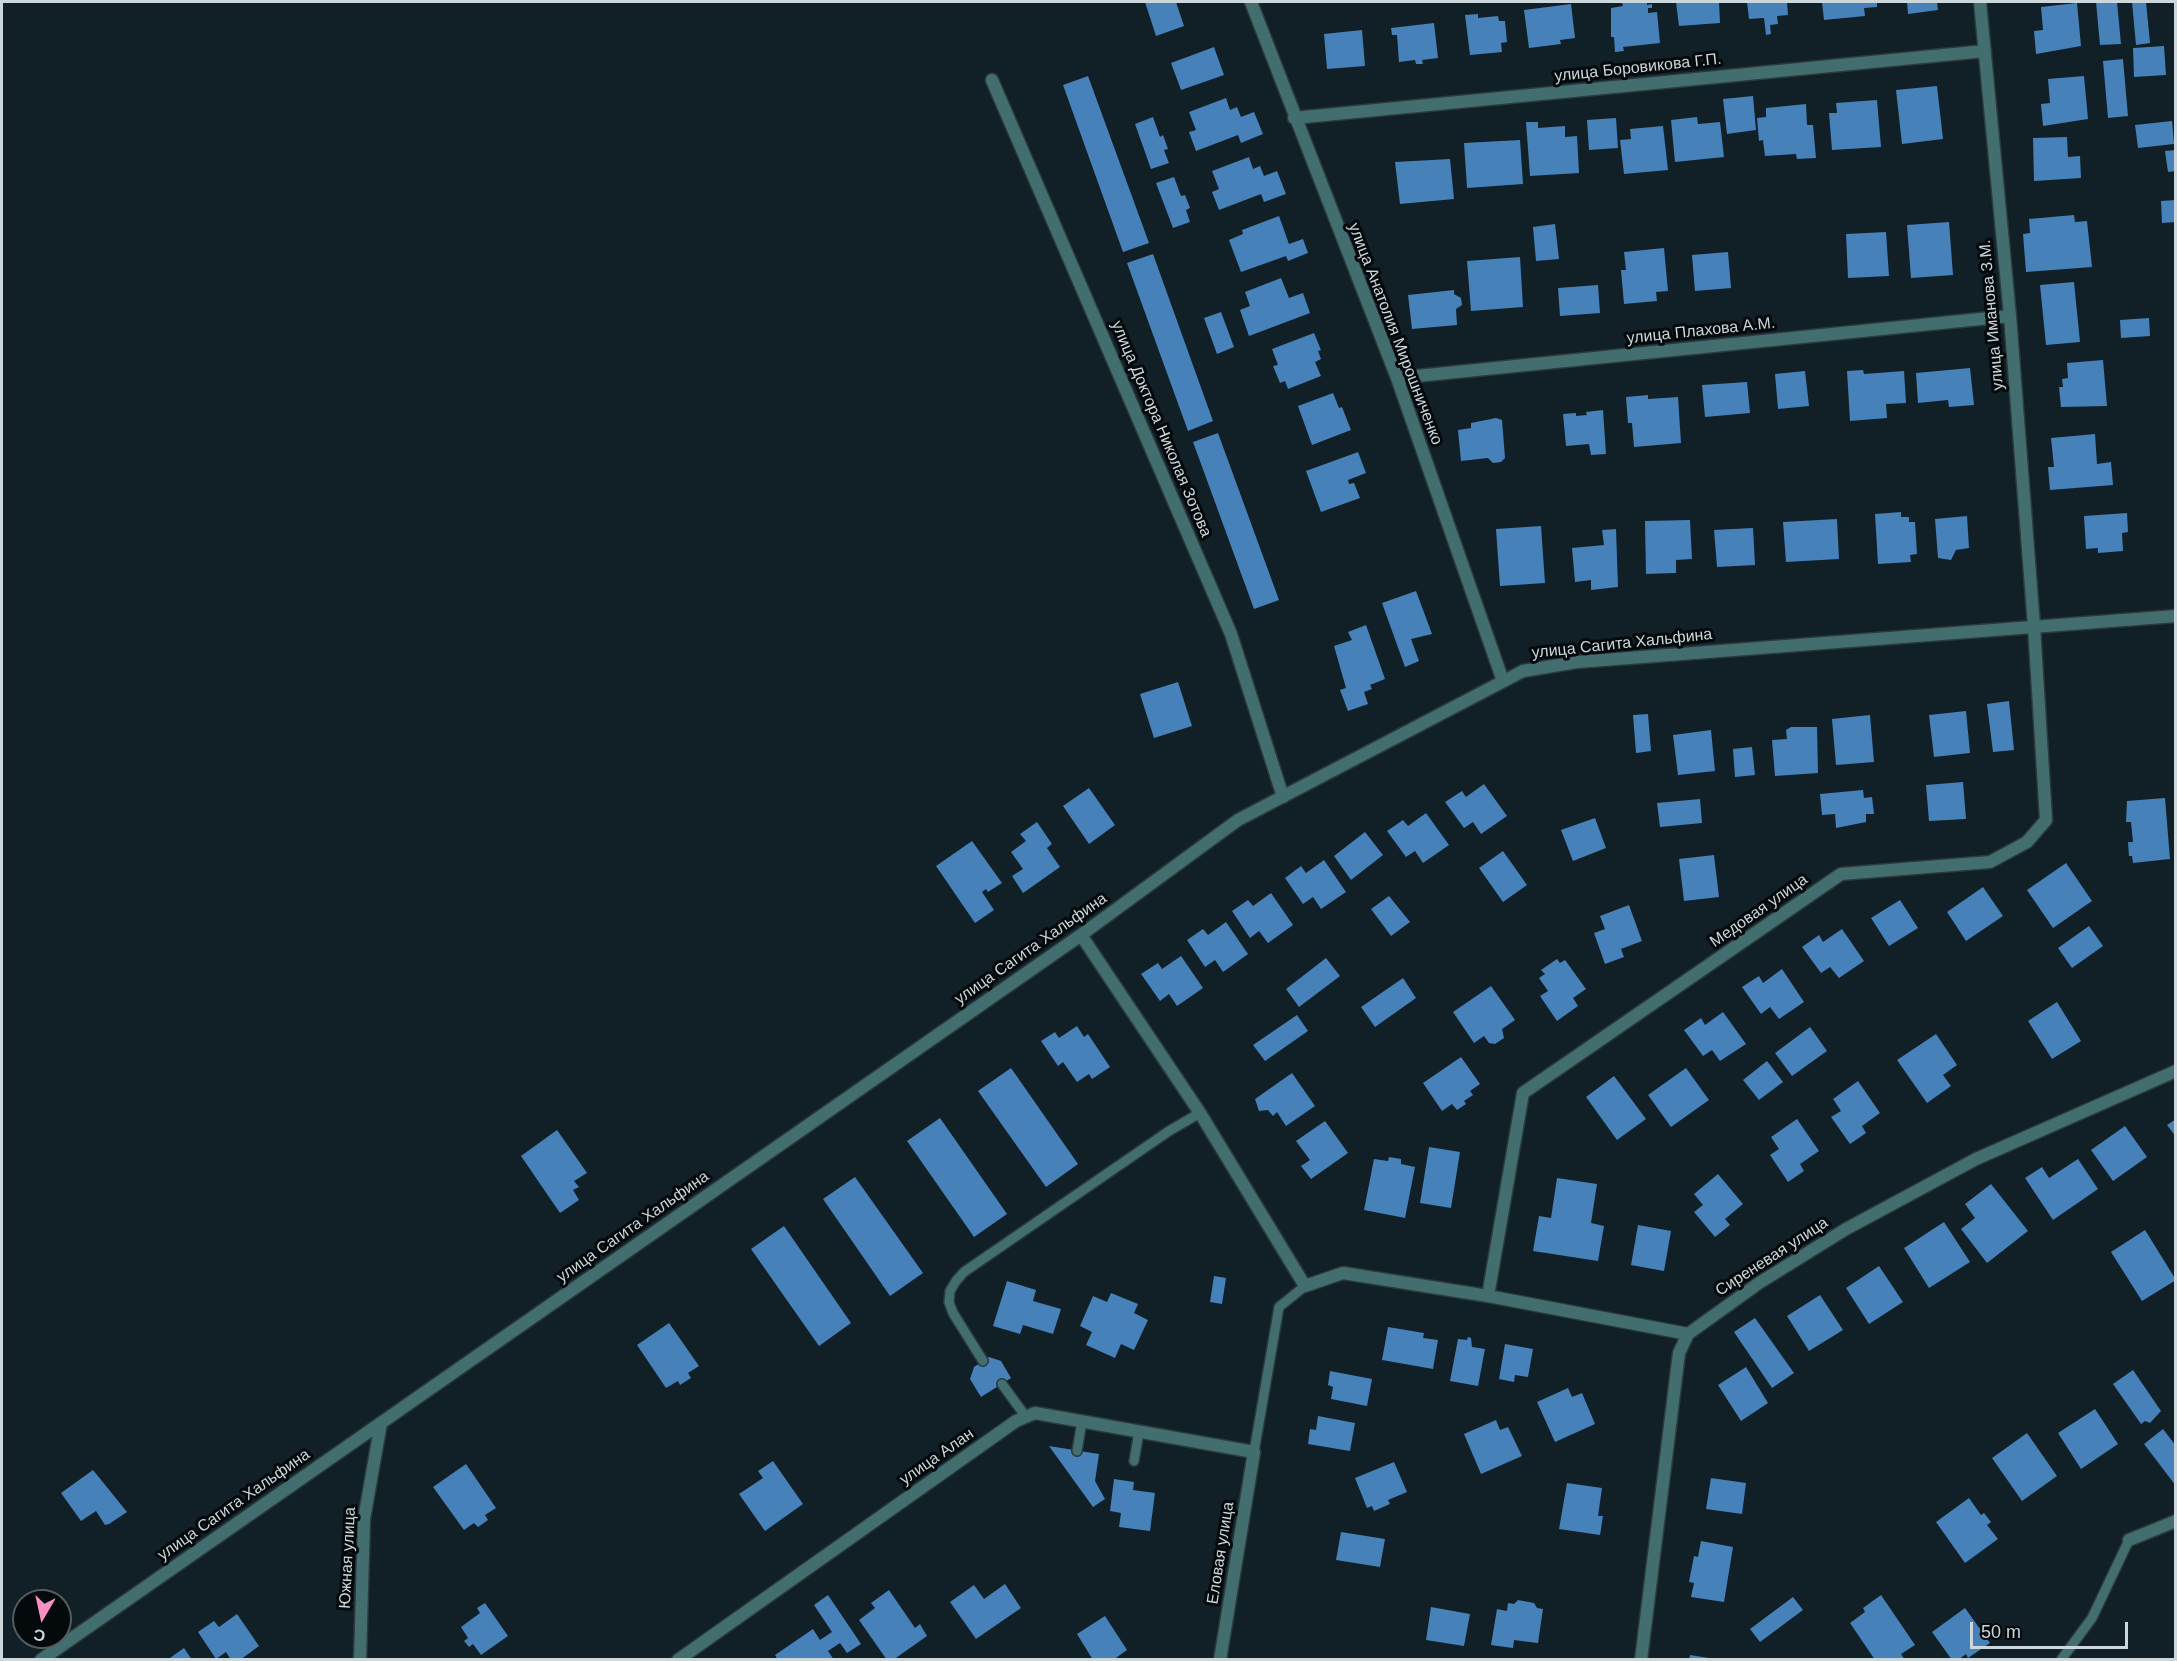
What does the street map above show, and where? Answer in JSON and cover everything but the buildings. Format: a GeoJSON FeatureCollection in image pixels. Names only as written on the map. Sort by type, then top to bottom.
{"type":"FeatureCollection","features":[{"type":"Feature","properties":{"kind":"street","name":"улица Анатолия Мирошниченко"},"geometry":{"type":"LineString","coordinates":[[1251,2],[1396,378],[1503,681]]}},
{"type":"Feature","properties":{"kind":"street","name":"улица Иманова З.М."},"geometry":{"type":"LineString","coordinates":[[1980,2],[2010,316],[2034,626]]}},
{"type":"Feature","properties":{"kind":"street","name":"улица Боровикова Г.П."},"geometry":{"type":"LineString","coordinates":[[1294,118],[1985,51]]}},
{"type":"Feature","properties":{"kind":"street","name":"улица Доктора Николая Зотова"},"geometry":{"type":"LineString","coordinates":[[992,80],[1231,634],[1283,797]]}},
{"type":"Feature","properties":{"kind":"street","name":"улица Плахова А.М."},"geometry":{"type":"LineString","coordinates":[[1396,378],[2010,316]]}},
{"type":"Feature","properties":{"kind":"street","name":"улица Сагита Хальфина"},"geometry":{"type":"LineString","coordinates":[[40,1659],[1081,935],[1238,820],[1522,671],[1577,662],[2175,616]]}},
{"type":"Feature","properties":{"kind":"street","name":"Медовая улица"},"geometry":{"type":"LineString","coordinates":[[1488,1296],[1523,1093],[1841,874],[1990,862],[2027,842],[2046,820],[2034,626]]}},
{"type":"Feature","properties":{"kind":"street"},"geometry":{"type":"LineString","coordinates":[[1081,935],[1200,1113],[1305,1286],[1343,1273],[1488,1296],[1688,1334],[1678,1353],[1641,1659]]}},
{"type":"Feature","properties":{"kind":"street","name":"Сиреневая улица"},"geometry":{"type":"LineString","coordinates":[[1688,1334],[1759,1283],[1846,1228],[1976,1159],[2175,1071]]}},
{"type":"Feature","properties":{"kind":"street","name":"улица Алан"},"geometry":{"type":"LineString","coordinates":[[678,1659],[1016,1421],[1035,1413],[1254,1452]]}},
{"type":"Feature","properties":{"kind":"street","name":"Южная улица"},"geometry":{"type":"LineString","coordinates":[[360,1659],[364,1519],[381,1423]]}},
{"type":"Feature","properties":{"kind":"street","name":"Еловая улица"},"geometry":{"type":"LineString","coordinates":[[1220,1659],[1254,1452]]}},
{"type":"Feature","properties":{"kind":"street"},"geometry":{"type":"LineString","coordinates":[[2129,1540],[2175,1521]]}},
{"type":"Feature","properties":{"kind":"lane"},"geometry":{"type":"LineString","coordinates":[[983,1361],[953,1313],[949,1302],[956,1281],[964,1272],[1169,1131],[1200,1113]]}},
{"type":"Feature","properties":{"kind":"lane"},"geometry":{"type":"LineString","coordinates":[[1254,1452],[1280,1307],[1305,1286]]}},
{"type":"Feature","properties":{"kind":"lane"},"geometry":{"type":"LineString","coordinates":[[1002,1384],[1026,1417]]}},
{"type":"Feature","properties":{"kind":"lane"},"geometry":{"type":"LineString","coordinates":[[1077,1451],[1082,1422]]}},
{"type":"Feature","properties":{"kind":"lane"},"geometry":{"type":"LineString","coordinates":[[1134,1461],[1139,1432]]}},
{"type":"Feature","properties":{"kind":"lane"},"geometry":{"type":"LineString","coordinates":[[2061,1659],[2092,1618],[2129,1540]]}}]}
